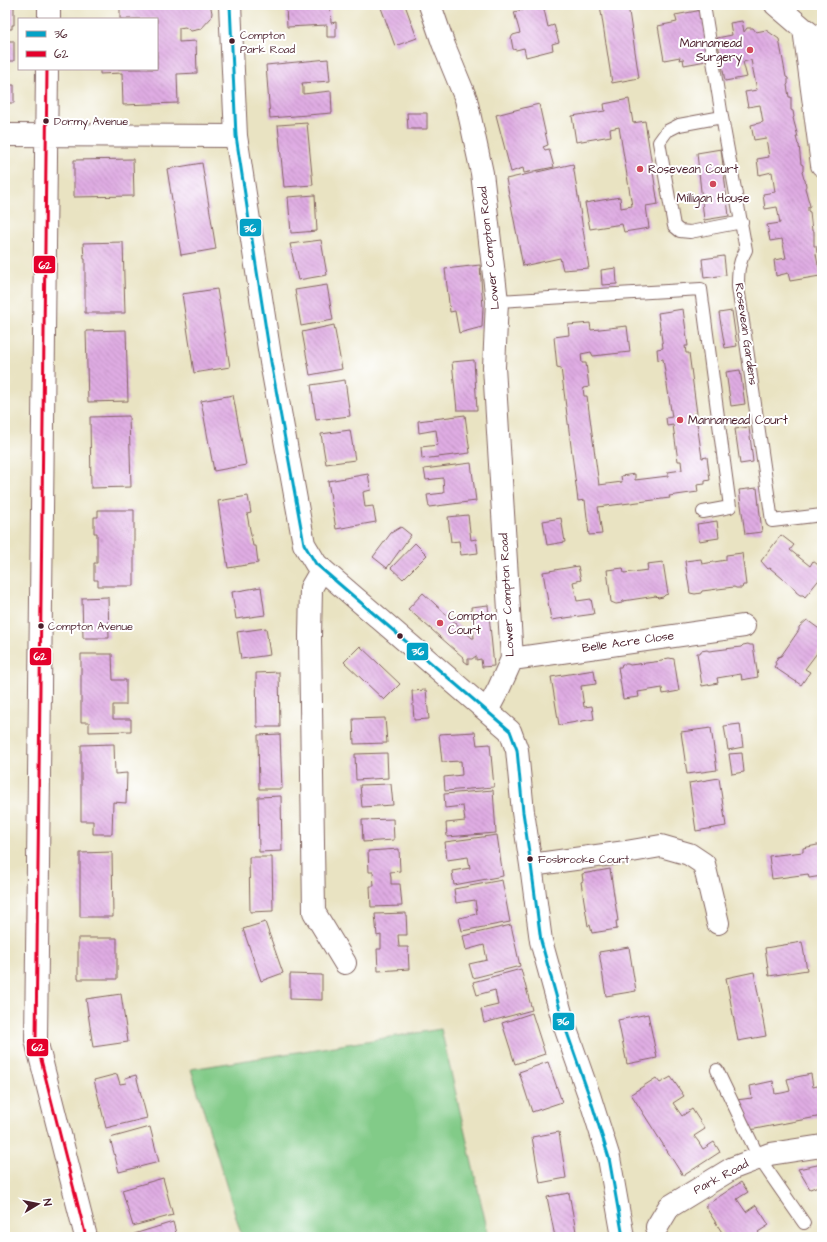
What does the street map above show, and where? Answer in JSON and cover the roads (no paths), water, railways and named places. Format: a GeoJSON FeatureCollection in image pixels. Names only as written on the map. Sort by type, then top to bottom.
{"type":"FeatureCollection","features":[{"type":"Feature","properties":{"kind":"street"},"geometry":{"type":"LineString","coordinates":[[49,5],[49,18]]}},
{"type":"Feature","properties":{"kind":"street"},"geometry":{"type":"LineString","coordinates":[[230,5],[236,136],[268,347],[304,544],[316,564],[510,731],[517,750],[523,812],[541,941],[564,1024],[609,1158],[623,1234],[661,1232]]}},
{"type":"Feature","properties":{"kind":"street","name":"Lower Compton Road"},"geometry":{"type":"LineString","coordinates":[[430,5],[468,106],[482,173],[496,301],[494,367],[512,659],[487,711]]}},
{"type":"Feature","properties":{"kind":"street"},"geometry":{"type":"LineString","coordinates":[[776,5],[804,30],[822,43]]}},
{"type":"Feature","properties":{"kind":"street"},"geometry":{"type":"LineString","coordinates":[[804,30],[822,165]]}},
{"type":"Feature","properties":{"kind":"street"},"geometry":{"type":"LineString","coordinates":[[47,70],[36,1040],[86,1237]]}},
{"type":"Feature","properties":{"kind":"street"},"geometry":{"type":"LineString","coordinates":[[5,135],[236,136]]}},
{"type":"Feature","properties":{"kind":"street"},"geometry":{"type":"LineString","coordinates":[[322,569],[311,588],[310,636],[314,912],[345,963]]}},
{"type":"Feature","properties":{"kind":"street","name":"Belle Acre Close"},"geometry":{"type":"LineString","coordinates":[[512,659],[744,626]]}},
{"type":"Feature","properties":{"kind":"street"},"geometry":{"type":"LineString","coordinates":[[531,865],[661,846],[689,854],[704,864],[718,923]]}},
{"type":"Feature","properties":{"kind":"street","name":"Park Road"},"geometry":{"type":"LineString","coordinates":[[661,1232],[669,1207],[733,1168],[770,1154],[822,1146]]}},
{"type":"Feature","properties":{"kind":"lane","name":"Rosevean Gardens"},"geometry":{"type":"LineString","coordinates":[[704,5],[746,250],[740,260],[738,269],[738,287],[772,521],[822,516]]}},
{"type":"Feature","properties":{"kind":"lane"},"geometry":{"type":"LineString","coordinates":[[722,117],[680,125],[667,131],[659,142],[674,226],[680,231],[690,232],[742,222]]}},
{"type":"Feature","properties":{"kind":"lane"},"geometry":{"type":"LineString","coordinates":[[496,301],[701,289],[730,507],[703,512]]}},
{"type":"Feature","properties":{"kind":"lane"},"geometry":{"type":"LineString","coordinates":[[717,1070],[759,1158],[804,1222]]}},
{"type":"Feature","properties":{"kind":"place","name":"Compton Park Road"},"geometry":{"type":"Point","coordinates":[232,41]}},
{"type":"Feature","properties":{"kind":"place","name":"Mannamead Surgery"},"geometry":{"type":"Point","coordinates":[750,50]}},
{"type":"Feature","properties":{"kind":"place","name":"Dormy Avenue"},"geometry":{"type":"Point","coordinates":[46,121]}},
{"type":"Feature","properties":{"kind":"place","name":"Rosevean Court"},"geometry":{"type":"Point","coordinates":[640,169]}},
{"type":"Feature","properties":{"kind":"place","name":"Milligan House"},"geometry":{"type":"Point","coordinates":[713,184]}},
{"type":"Feature","properties":{"kind":"place","name":"Mannamead Court"},"geometry":{"type":"Point","coordinates":[680,420]}},
{"type":"Feature","properties":{"kind":"place","name":"Compton Court"},"geometry":{"type":"Point","coordinates":[440,623]}},
{"type":"Feature","properties":{"kind":"place","name":"Compton Avenue"},"geometry":{"type":"Point","coordinates":[41,626]}},
{"type":"Feature","properties":{"kind":"place","name":"Fosbrooke Court"},"geometry":{"type":"Point","coordinates":[530,859]}}]}
